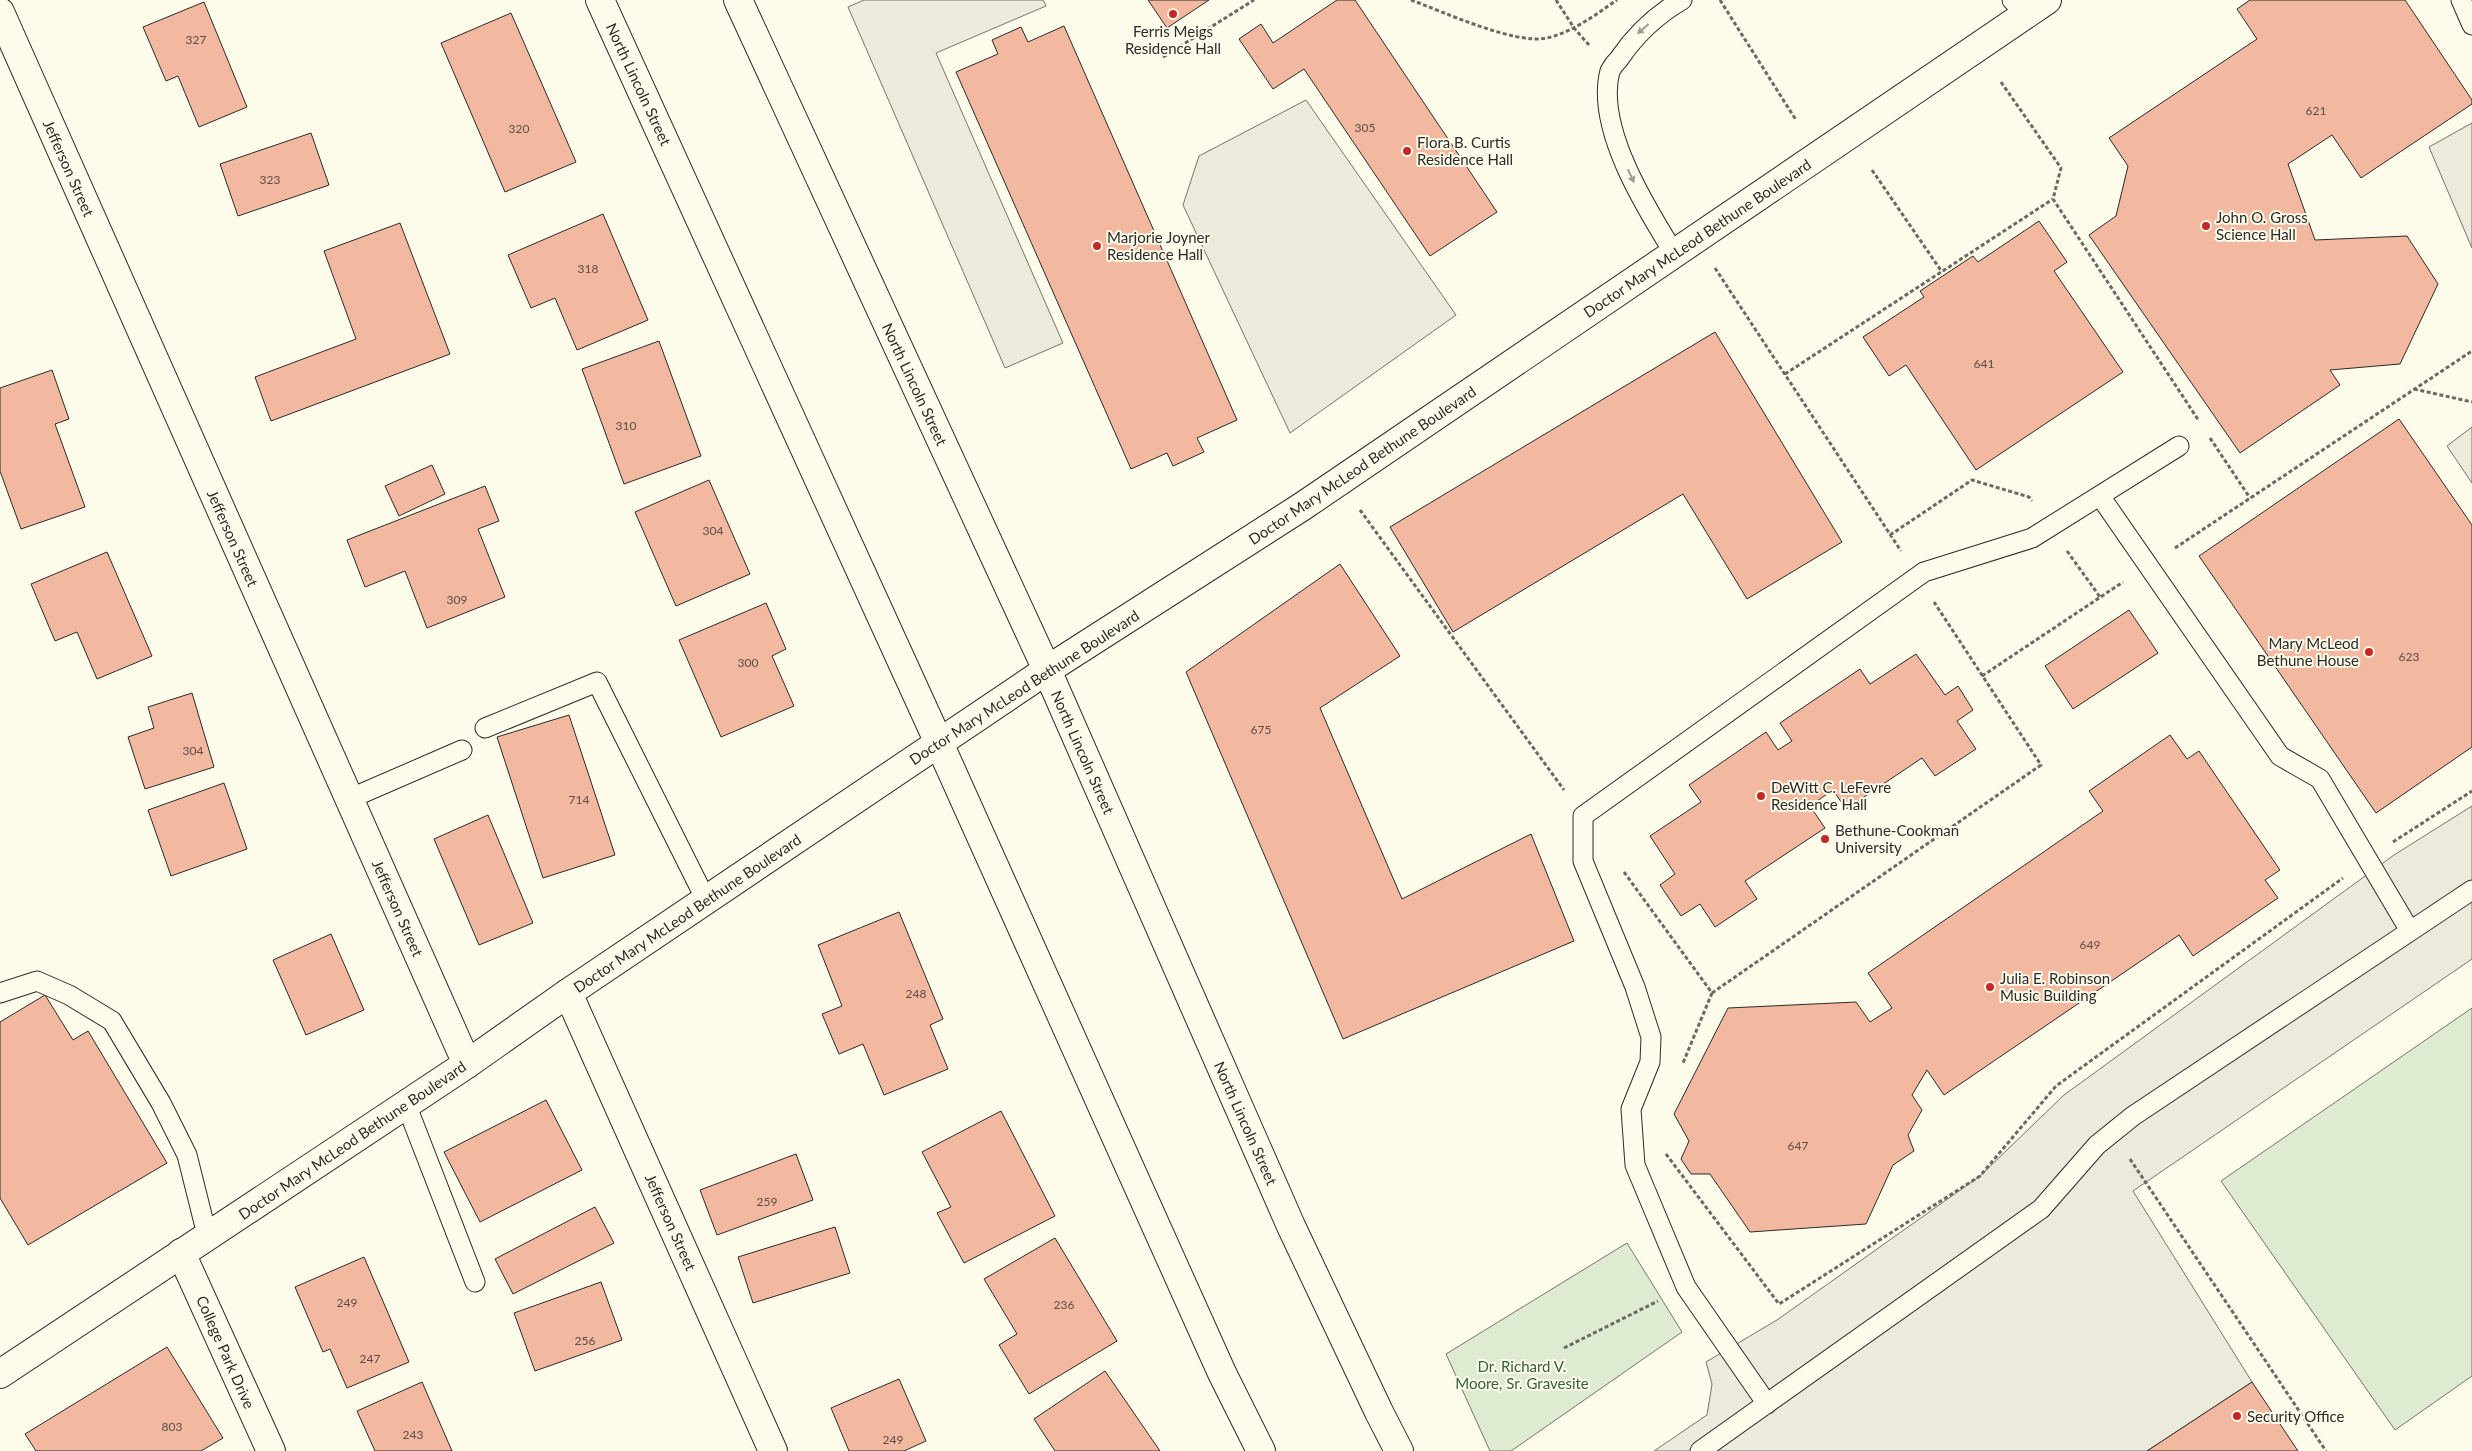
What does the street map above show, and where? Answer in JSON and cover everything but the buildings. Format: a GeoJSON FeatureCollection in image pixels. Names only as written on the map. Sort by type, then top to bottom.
{"type":"FeatureCollection","features":[{"type":"Feature","properties":{"kind":"street","name":"North Lincoln Street"},"geometry":{"type":"LineString","coordinates":[[600,0],[939,743],[1222,1373],[1261,1451]]}},
{"type":"Feature","properties":{"kind":"street","name":"North Lincoln Street"},"geometry":{"type":"LineString","coordinates":[[738,0],[1047,670],[1291,1226],[1399,1451]]}},
{"type":"Feature","properties":{"kind":"street","name":"Doctor Mary McLeod Bethune Boulevard"},"geometry":{"type":"LineString","coordinates":[[1,1371],[467,1064],[568,992],[1047,670],[1303,506],[1685,246],[2028,5]]}},
{"type":"Feature","properties":{"kind":"street","name":"Jefferson Street"},"geometry":{"type":"LineString","coordinates":[[0,12],[467,1064]]}},
{"type":"Feature","properties":{"kind":"street","name":"Jefferson Street"},"geometry":{"type":"LineString","coordinates":[[568,992],[773,1451]]}},
{"type":"Feature","properties":{"kind":"street","name":"College Park Drive"},"geometry":{"type":"LineString","coordinates":[[181,1253],[271,1451]]}},
{"type":"Feature","properties":{"kind":"lane"},"geometry":{"type":"LineString","coordinates":[[1682,0],[1664,11],[1633,37],[1610,70],[1608,105],[1621,155],[1642,201],[1685,246]]}},
{"type":"Feature","properties":{"kind":"lane"},"geometry":{"type":"LineString","coordinates":[[2461,0],[2472,25]]}},
{"type":"Feature","properties":{"kind":"lane"},"geometry":{"type":"LineString","coordinates":[[1767,1404],[1686,1287],[1634,1166],[1631,1109],[1650,1062],[1651,1037],[1635,987],[1583,861],[1583,816],[1917,576],[1924,572],[2032,538],[2179,446]]}},
{"type":"Feature","properties":{"kind":"lane"},"geometry":{"type":"LineString","coordinates":[[2100,496],[2280,756],[2320,779],[2410,932]]}},
{"type":"Feature","properties":{"kind":"lane"},"geometry":{"type":"LineString","coordinates":[[485,728],[597,682],[706,900]]}},
{"type":"Feature","properties":{"kind":"lane"},"geometry":{"type":"LineString","coordinates":[[349,799],[462,750]]}},
{"type":"Feature","properties":{"kind":"lane"},"geometry":{"type":"LineString","coordinates":[[1700,1451],[2042,1209],[2098,1145],[2133,1116],[2472,890]]}},
{"type":"Feature","properties":{"kind":"lane"},"geometry":{"type":"LineString","coordinates":[[0,993],[37,981],[69,995],[112,1021],[161,1103],[187,1155],[207,1236]]}},
{"type":"Feature","properties":{"kind":"lane"},"geometry":{"type":"LineString","coordinates":[[406,1104],[475,1282]]}},
{"type":"Feature","properties":{"kind":"path"},"geometry":{"type":"LineString","coordinates":[[1163,57],[1254,0]]}},
{"type":"Feature","properties":{"kind":"path"},"geometry":{"type":"LineString","coordinates":[[1411,0],[1519,38],[1546,38],[1574,28],[1617,0]]}},
{"type":"Feature","properties":{"kind":"path"},"geometry":{"type":"LineString","coordinates":[[1556,0],[1574,28],[1610,70]]}},
{"type":"Feature","properties":{"kind":"path"},"geometry":{"type":"LineString","coordinates":[[1720,0],[1796,120]]}},
{"type":"Feature","properties":{"kind":"path"},"geometry":{"type":"LineString","coordinates":[[1785,374],[2053,199],[2061,168],[2001,82]]}},
{"type":"Feature","properties":{"kind":"path"},"geometry":{"type":"LineString","coordinates":[[1872,170],[1942,272]]}},
{"type":"Feature","properties":{"kind":"path"},"geometry":{"type":"LineString","coordinates":[[2053,199],[2201,424]]}},
{"type":"Feature","properties":{"kind":"path"},"geometry":{"type":"LineString","coordinates":[[1682,1064],[1712,992],[2041,765],[1785,374],[1685,246]]}},
{"type":"Feature","properties":{"kind":"path"},"geometry":{"type":"LineString","coordinates":[[1982,676],[2472,351]]}},
{"type":"Feature","properties":{"kind":"path"},"geometry":{"type":"LineString","coordinates":[[2414,389],[2472,402]]}},
{"type":"Feature","properties":{"kind":"path"},"geometry":{"type":"LineString","coordinates":[[2206,432],[2250,498]]}},
{"type":"Feature","properties":{"kind":"path"},"geometry":{"type":"LineString","coordinates":[[1360,510],[1583,816]]}},
{"type":"Feature","properties":{"kind":"path"},"geometry":{"type":"LineString","coordinates":[[1664,1151],[1779,1304],[1980,1176],[2056,1086],[2400,836],[2472,791]]}},
{"type":"Feature","properties":{"kind":"path"},"geometry":{"type":"LineString","coordinates":[[1618,864],[1712,992]]}},
{"type":"Feature","properties":{"kind":"path"},"geometry":{"type":"LineString","coordinates":[[2112,1132],[2326,1451]]}},
{"type":"Feature","properties":{"kind":"path"},"geometry":{"type":"LineString","coordinates":[[1564,1348],[1686,1287]]}},
{"type":"Feature","properties":{"kind":"green space"},"geometry":{"type":"Polygon","coordinates":[[[2472,1008],[2472,1376],[2395,1430],[2221,1181],[2472,1008]]]}},
{"type":"Feature","properties":{"kind":"green space","name":"Dr. Richard V. Moore, Sr. Gravesite"},"geometry":{"type":"Polygon","coordinates":[[[1627,1243],[1682,1332],[1511,1451],[1490,1451],[1446,1354],[1627,1243]]]}},
{"type":"Feature","properties":{"kind":"shaded area"},"geometry":{"type":"Polygon","coordinates":[[[864,0],[1043,0],[1046,6],[936,53],[1063,343],[1005,368],[848,7],[864,0]]]}},
{"type":"Feature","properties":{"kind":"shaded area"},"geometry":{"type":"Polygon","coordinates":[[[1306,100],[1456,315],[1290,433],[1183,205],[1199,156],[1306,100]]]}},
{"type":"Feature","properties":{"kind":"shaded area"},"geometry":{"type":"Polygon","coordinates":[[[2472,123],[2472,248],[2429,147],[2472,123]]]}},
{"type":"Feature","properties":{"kind":"shaded area"},"geometry":{"type":"Polygon","coordinates":[[[2472,427],[2472,483],[2447,446],[2472,427]]]}},
{"type":"Feature","properties":{"kind":"shaded area"},"geometry":{"type":"Polygon","coordinates":[[[2472,806],[2472,959],[2133,1191],[2252,1382],[2147,1451],[1654,1451],[1707,1415],[1712,1384],[1706,1362],[1777,1320],[1980,1176],[2064,1095],[2394,855],[2472,806]]]}},
{"type":"Feature","properties":{"kind":"place","name":"Ferris Meigs Residence Hall"},"geometry":{"type":"Point","coordinates":[1173,14]}},
{"type":"Feature","properties":{"kind":"place","name":"Flora B. Curtis Residence Hall"},"geometry":{"type":"Point","coordinates":[1407,151]}},
{"type":"Feature","properties":{"kind":"place","name":"John O. Gross Science Hall"},"geometry":{"type":"Point","coordinates":[2206,226]}},
{"type":"Feature","properties":{"kind":"place","name":"Marjorie Joyner Residence Hall"},"geometry":{"type":"Point","coordinates":[1097,246]}},
{"type":"Feature","properties":{"kind":"place","name":"Mary McLeod Bethune House"},"geometry":{"type":"Point","coordinates":[2369,652]}},
{"type":"Feature","properties":{"kind":"place","name":"DeWitt C. LeFevre Residence Hall"},"geometry":{"type":"Point","coordinates":[1761,796]}},
{"type":"Feature","properties":{"kind":"place","name":"Bethune-Cookman University"},"geometry":{"type":"Point","coordinates":[1825,839]}},
{"type":"Feature","properties":{"kind":"place","name":"Julia E. Robinson Music Building"},"geometry":{"type":"Point","coordinates":[1990,987]}},
{"type":"Feature","properties":{"kind":"place","name":"Security Office"},"geometry":{"type":"Point","coordinates":[2237,1416]}}]}
